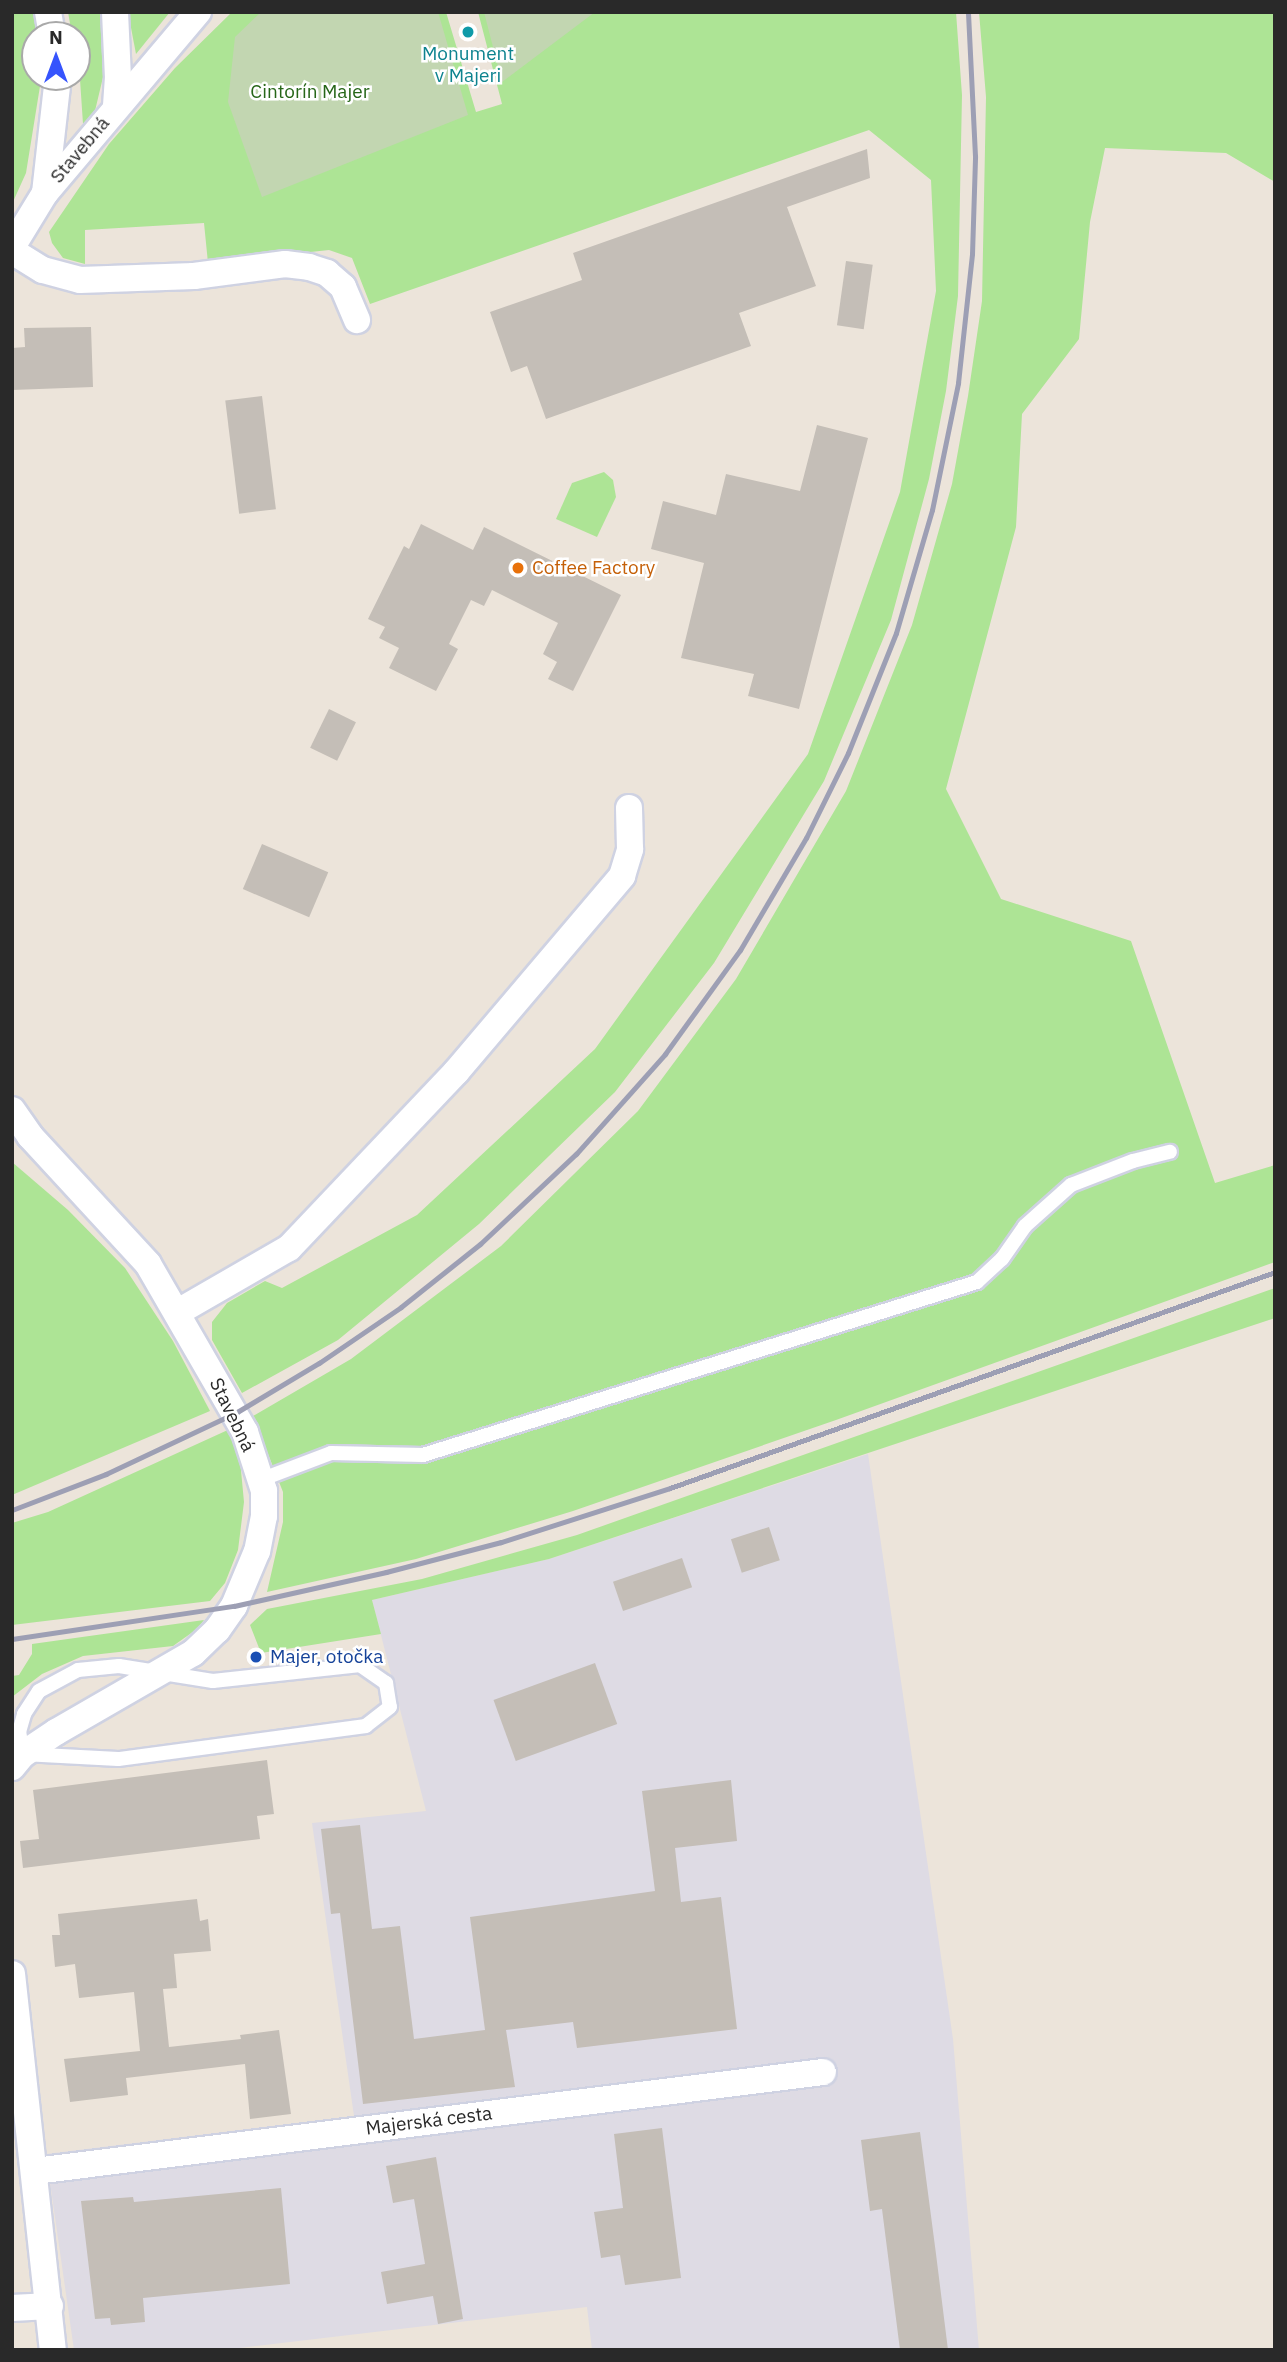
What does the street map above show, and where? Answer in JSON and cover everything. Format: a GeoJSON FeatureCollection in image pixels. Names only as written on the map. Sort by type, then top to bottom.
{"type":"FeatureCollection","features":[{"type":"Feature","properties":{"kind":"street","name":"Stavebná"},"geometry":{"type":"LineString","coordinates":[[115,12],[118,77],[116,108]]}},
{"type":"Feature","properties":{"kind":"street","name":"Stavebná"},"geometry":{"type":"LineString","coordinates":[[12,249],[45,193],[198,12]]}},
{"type":"Feature","properties":{"kind":"street","name":"Stavebná"},"geometry":{"type":"LineString","coordinates":[[45,193],[56,91]]}},
{"type":"Feature","properties":{"kind":"street"},"geometry":{"type":"LineString","coordinates":[[12,249],[43,270],[80,280],[194,276],[285,264],[310,267],[327,273],[343,287],[357,320]]}},
{"type":"Feature","properties":{"kind":"street"},"geometry":{"type":"LineString","coordinates":[[178,1312],[289,1248],[456,1073],[622,876],[630,849],[629,808]]}},
{"type":"Feature","properties":{"kind":"street","name":"Stavebná"},"geometry":{"type":"LineString","coordinates":[[12,1110],[30,1136],[148,1264],[178,1312],[245,1432],[260,1480],[264,1516],[259,1540],[234,1606],[217,1630],[193,1653],[16,1757]]}},
{"type":"Feature","properties":{"kind":"street"},"geometry":{"type":"LineString","coordinates":[[12,1974],[36,2171],[53,2350]]}},
{"type":"Feature","properties":{"kind":"street","name":"Majerská cesta"},"geometry":{"type":"LineString","coordinates":[[36,2171],[823,2072]]}},
{"type":"Feature","properties":{"kind":"street"},"geometry":{"type":"LineString","coordinates":[[12,2308],[50,2306]]}},
{"type":"Feature","properties":{"kind":"lane"},"geometry":{"type":"LineString","coordinates":[[260,1480],[331,1453],[423,1455],[977,1282],[1002,1259],[1025,1226],[1071,1185],[1133,1161],[1170,1152]]}},
{"type":"Feature","properties":{"kind":"lane"},"geometry":{"type":"LineString","coordinates":[[360,1665],[386,1683],[390,1707],[366,1726],[118,1759],[16,1757],[24,1714],[39,1690],[78,1671],[119,1666],[158,1673],[213,1681],[360,1665]]}},
{"type":"Feature","properties":{"kind":"shaded area"},"geometry":{"type":"Polygon","coordinates":[[[868,1454],[953,2039],[979,2350],[592,2350],[587,2307],[223,2350],[74,2350],[46,2154],[354,2116],[312,1823],[426,1811],[372,1600],[549,1559],[868,1454]]]}},
{"type":"Feature","properties":{"kind":"green space"},"geometry":{"type":"Polygon","coordinates":[[[12,12],[33,12],[35,21],[21,21],[21,91],[39,91],[26,173],[12,204],[12,12]]]}},
{"type":"Feature","properties":{"kind":"green space"},"geometry":{"type":"Polygon","coordinates":[[[68,12],[100,12],[104,24],[104,73],[94,115],[83,124],[81,91],[91,91],[91,21],[70,21],[68,12]]]}},
{"type":"Feature","properties":{"kind":"green space"},"geometry":{"type":"Polygon","coordinates":[[[128,12],[170,12],[136,54],[128,12]]]}},
{"type":"Feature","properties":{"kind":"green space"},"geometry":{"type":"Polygon","coordinates":[[[232,12],[446,12],[476,112],[502,104],[478,12],[956,12],[962,95],[958,296],[946,391],[929,479],[891,620],[824,781],[714,963],[615,1092],[479,1224],[338,1340],[242,1393],[212,1340],[212,1322],[227,1303],[265,1281],[282,1288],[417,1215],[595,1049],[808,754],[900,492],[936,291],[931,180],[869,130],[370,304],[352,258],[329,250],[208,263],[204,223],[85,230],[85,264],[63,258],[52,243],[49,232],[109,144],[175,68],[232,12]]]}},
{"type":"Feature","properties":{"kind":"green space","name":"Cintorín Majer"},"geometry":{"type":"Polygon","coordinates":[[[261,12],[438,12],[468,115],[262,197],[228,102],[235,37],[261,12]]]}},
{"type":"Feature","properties":{"kind":"green space"},"geometry":{"type":"Polygon","coordinates":[[[484,12],[595,12],[502,82],[484,12]]]}},
{"type":"Feature","properties":{"kind":"green space"},"geometry":{"type":"Polygon","coordinates":[[[979,12],[1275,12],[1275,182],[1226,153],[1105,148],[1090,222],[1079,339],[1022,414],[1016,527],[946,789],[1001,899],[1131,941],[1215,1183],[1275,1165],[1275,1262],[836,1420],[573,1511],[416,1559],[267,1592],[283,1522],[283,1492],[253,1416],[351,1359],[501,1246],[638,1111],[736,979],[846,791],[912,625],[952,484],[968,396],[982,301],[986,97],[979,12]]]}},
{"type":"Feature","properties":{"kind":"green space"},"geometry":{"type":"Polygon","coordinates":[[[604,472],[613,480],[616,497],[597,537],[556,519],[572,483],[604,472]]]}},
{"type":"Feature","properties":{"kind":"green space"},"geometry":{"type":"Polygon","coordinates":[[[12,1162],[68,1210],[125,1268],[173,1341],[210,1411],[12,1495],[12,1162]]]}},
{"type":"Feature","properties":{"kind":"green space"},"geometry":{"type":"Polygon","coordinates":[[[1275,1288],[1275,1318],[549,1559],[372,1600],[381,1634],[261,1653],[250,1625],[267,1609],[422,1579],[577,1535],[1275,1288]]]}},
{"type":"Feature","properties":{"kind":"green space"},"geometry":{"type":"Polygon","coordinates":[[[230,1429],[240,1460],[244,1502],[238,1550],[225,1583],[210,1601],[12,1625],[12,1523],[48,1512],[230,1429]]]}},
{"type":"Feature","properties":{"kind":"green space"},"geometry":{"type":"Polygon","coordinates":[[[204,1620],[197,1629],[173,1646],[83,1656],[42,1674],[12,1697],[12,1676],[19,1675],[32,1654],[32,1644],[204,1620]]]}},
{"type":"Feature","properties":{"kind":"building"},"geometry":{"type":"Polygon","coordinates":[[[867,149],[870,178],[787,207],[816,286],[739,313],[751,346],[546,419],[527,366],[511,372],[490,312],[582,280],[573,253],[867,149]]]}},
{"type":"Feature","properties":{"kind":"building"},"geometry":{"type":"Polygon","coordinates":[[[846,261],[873,265],[864,329],[837,325],[846,261]]]}},
{"type":"Feature","properties":{"kind":"building"},"geometry":{"type":"Polygon","coordinates":[[[91,327],[93,387],[12,390],[12,348],[25,347],[24,328],[91,327]]]}},
{"type":"Feature","properties":{"kind":"building"},"geometry":{"type":"Polygon","coordinates":[[[262,396],[276,509],[239,514],[225,401],[262,396]]]}},
{"type":"Feature","properties":{"kind":"building"},"geometry":{"type":"Polygon","coordinates":[[[817,425],[868,438],[799,709],[748,696],[754,674],[681,658],[704,563],[651,549],[663,501],[716,515],[726,474],[800,491],[817,425]]]}},
{"type":"Feature","properties":{"kind":"building"},"geometry":{"type":"Polygon","coordinates":[[[421,524],[473,550],[484,527],[621,595],[573,691],[548,679],[557,662],[543,654],[558,623],[492,590],[484,606],[471,600],[449,644],[458,649],[436,691],[389,668],[399,648],[379,638],[385,627],[368,619],[404,546],[409,549],[421,524]]]}},
{"type":"Feature","properties":{"kind":"building"},"geometry":{"type":"Polygon","coordinates":[[[329,709],[356,722],[337,761],[310,748],[329,709]]]}},
{"type":"Feature","properties":{"kind":"building"},"geometry":{"type":"Polygon","coordinates":[[[262,844],[328,872],[309,917],[243,889],[262,844]]]}},
{"type":"Feature","properties":{"kind":"building"},"geometry":{"type":"Polygon","coordinates":[[[769,1527],[780,1560],[742,1573],[731,1539],[769,1527]]]}},
{"type":"Feature","properties":{"kind":"building"},"geometry":{"type":"Polygon","coordinates":[[[682,1558],[692,1587],[623,1611],[613,1582],[682,1558]]]}},
{"type":"Feature","properties":{"kind":"building"},"geometry":{"type":"Polygon","coordinates":[[[595,1663],[617,1724],[516,1761],[494,1700],[595,1663]]]}},
{"type":"Feature","properties":{"kind":"building"},"geometry":{"type":"Polygon","coordinates":[[[267,1760],[274,1814],[257,1816],[260,1839],[23,1868],[20,1841],[39,1839],[33,1790],[267,1760]]]}},
{"type":"Feature","properties":{"kind":"building"},"geometry":{"type":"Polygon","coordinates":[[[731,1780],[737,1841],[675,1848],[681,1902],[721,1897],[737,2029],[577,2048],[573,2022],[506,2030],[515,2087],[363,2104],[340,1913],[331,1914],[321,1829],[360,1825],[372,1929],[400,1926],[414,2039],[485,2030],[470,1917],[655,1891],[642,1791],[731,1780]]]}},
{"type":"Feature","properties":{"kind":"building"},"geometry":{"type":"Polygon","coordinates":[[[197,1899],[200,1921],[208,1919],[211,1951],[174,1954],[177,1988],[163,1989],[169,2047],[241,2039],[240,2035],[279,2030],[291,2114],[250,2119],[245,2064],[126,2078],[128,2095],[70,2102],[64,2059],[140,2051],[134,1992],[79,1998],[75,1964],[55,1967],[52,1935],[60,1935],[58,1914],[197,1899]]]}},
{"type":"Feature","properties":{"kind":"building"},"geometry":{"type":"Polygon","coordinates":[[[662,2128],[681,2278],[625,2285],[620,2255],[601,2258],[594,2212],[623,2208],[614,2134],[662,2128]]]}},
{"type":"Feature","properties":{"kind":"building"},"geometry":{"type":"Polygon","coordinates":[[[920,2132],[948,2350],[900,2350],[882,2209],[870,2211],[861,2140],[920,2132]]]}},
{"type":"Feature","properties":{"kind":"building"},"geometry":{"type":"Polygon","coordinates":[[[436,2157],[463,2319],[438,2324],[433,2296],[387,2304],[381,2272],[425,2264],[414,2199],[393,2203],[386,2166],[436,2157]]]}},
{"type":"Feature","properties":{"kind":"building"},"geometry":{"type":"Polygon","coordinates":[[[281,2188],[290,2284],[143,2298],[145,2322],[111,2325],[110,2318],[95,2319],[81,2201],[133,2197],[134,2202],[281,2188]]]}},
{"type":"Feature","properties":{"kind":"railway"},"geometry":{"type":"LineString","coordinates":[[12,1510],[106,1474],[237,1412],[319,1363],[401,1307],[480,1244],[576,1154],[665,1054],[740,950],[806,838],[848,753],[896,633],[932,510],[958,383],[972,254],[975,156],[968,12]]}},
{"type":"Feature","properties":{"kind":"railway"},"geometry":{"type":"LineString","coordinates":[[12,1639],[234,1606],[386,1572],[501,1542],[670,1488],[1275,1272]]}},
{"type":"Feature","properties":{"kind":"place","name":"Monument v Majeri"},"geometry":{"type":"Point","coordinates":[468,32]}},
{"type":"Feature","properties":{"kind":"place","name":"Coffee Factory"},"geometry":{"type":"Point","coordinates":[518,568]}},
{"type":"Feature","properties":{"kind":"place","name":"Majer, otočka"},"geometry":{"type":"Point","coordinates":[256,1657]}}]}
